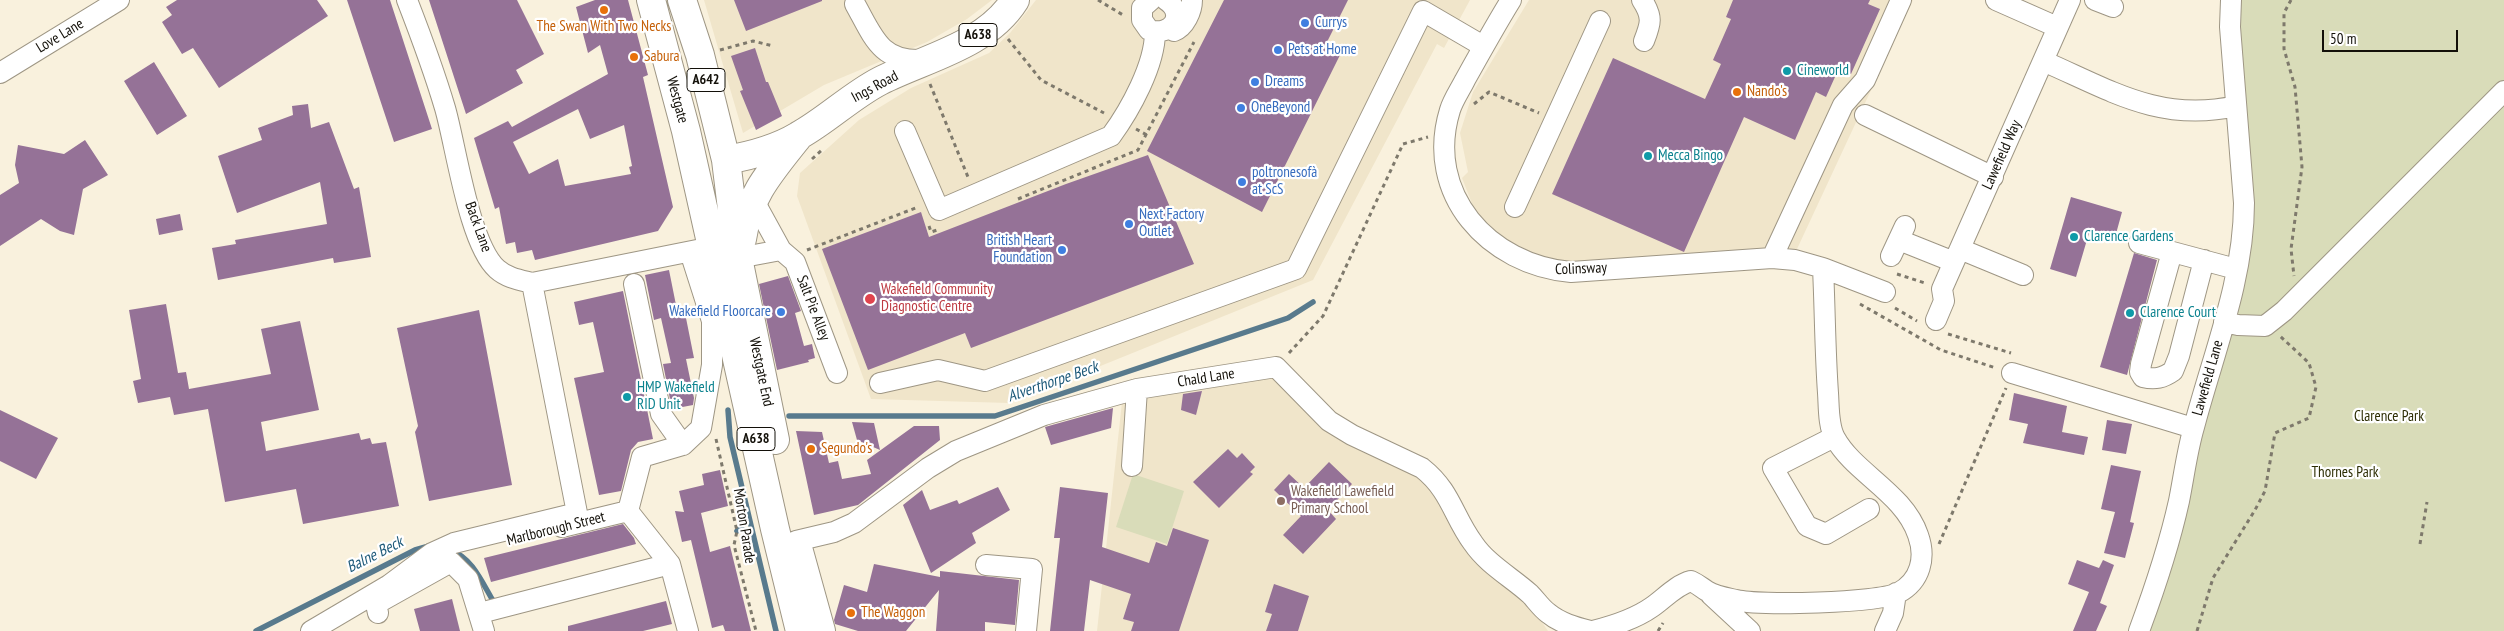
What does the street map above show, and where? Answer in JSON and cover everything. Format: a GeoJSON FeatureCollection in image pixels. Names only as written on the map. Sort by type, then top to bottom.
{"type":"FeatureCollection","features":[{"type":"Feature","properties":{"kind":"highway","name":"Westgate"},"geometry":{"type":"LineString","coordinates":[[651,0],[686,131],[702,200]]}},
{"type":"Feature","properties":{"kind":"highway","name":"A642"},"geometry":{"type":"LineString","coordinates":[[682,0],[700,55],[726,160],[742,199]]}},
{"type":"Feature","properties":{"kind":"highway","name":"Ings Road"},"geometry":{"type":"LineString","coordinates":[[726,160],[744,157],[798,136],[831,112],[881,81],[927,62],[982,33],[1016,0]]}},
{"type":"Feature","properties":{"kind":"highway","name":"A638"},"geometry":{"type":"LineString","coordinates":[[686,131],[698,146],[726,160]]}},
{"type":"Feature","properties":{"kind":"highway","name":"A638"},"geometry":{"type":"LineString","coordinates":[[738,258],[744,226],[742,199],[759,186],[798,136]]}},
{"type":"Feature","properties":{"kind":"highway","name":"Westgate End"},"geometry":{"type":"LineString","coordinates":[[702,200],[701,250],[774,529],[816,631]]}},
{"type":"Feature","properties":{"kind":"highway","name":"Westgate End"},"geometry":{"type":"LineString","coordinates":[[738,258],[816,631]]}},
{"type":"Feature","properties":{"kind":"street","name":"Love Lane"},"geometry":{"type":"LineString","coordinates":[[0,73],[119,0]]}},
{"type":"Feature","properties":{"kind":"street","name":"Back Lane"},"geometry":{"type":"LineString","coordinates":[[407,0],[440,92],[472,216],[487,256],[497,269],[512,278],[532,283],[701,250]]}},
{"type":"Feature","properties":{"kind":"street"},"geometry":{"type":"LineString","coordinates":[[1159,32],[1170,28],[1176,16],[1174,6],[1166,0]]}},
{"type":"Feature","properties":{"kind":"street"},"geometry":{"type":"LineString","coordinates":[[1137,6],[1145,26],[1159,32],[1177,30],[1189,14],[1192,0]]}},
{"type":"Feature","properties":{"kind":"street","name":"Colinsway"},"geometry":{"type":"LineString","coordinates":[[1511,0],[1483,46],[1450,109],[1445,133],[1445,172],[1461,207],[1476,228],[1498,247],[1546,270],[1571,272],[1772,258],[1795,260],[1823,277],[1885,292]]}},
{"type":"Feature","properties":{"kind":"street"},"geometry":{"type":"LineString","coordinates":[[1642,0],[1650,12],[1650,25],[1644,41]]}},
{"type":"Feature","properties":{"kind":"street"},"geometry":{"type":"LineString","coordinates":[[1772,258],[1843,105],[1865,80],[1901,0]]}},
{"type":"Feature","properties":{"kind":"street"},"geometry":{"type":"LineString","coordinates":[[1996,0],[2057,27]]}},
{"type":"Feature","properties":{"kind":"street","name":"Lawefield Way"},"geometry":{"type":"LineString","coordinates":[[1936,320],[1944,301],[1942,289],[2070,0]]}},
{"type":"Feature","properties":{"kind":"street","name":"Lawefield Lane"},"geometry":{"type":"LineString","coordinates":[[2138,631],[2161,572],[2193,428],[2224,322],[2244,231],[2230,26],[2231,0]]}},
{"type":"Feature","properties":{"kind":"street"},"geometry":{"type":"LineString","coordinates":[[855,4],[879,45],[890,55],[906,61],[927,62]]}},
{"type":"Feature","properties":{"kind":"street"},"geometry":{"type":"LineString","coordinates":[[880,383],[938,370],[985,381],[1296,269],[1423,11],[1483,46]]}},
{"type":"Feature","properties":{"kind":"street"},"geometry":{"type":"LineString","coordinates":[[1515,207],[1600,21]]}},
{"type":"Feature","properties":{"kind":"street"},"geometry":{"type":"LineString","coordinates":[[905,131],[939,210],[1111,136],[1121,122],[1151,59],[1159,32]]}},
{"type":"Feature","properties":{"kind":"street"},"geometry":{"type":"LineString","coordinates":[[2043,61],[2156,108],[2214,112],[2236,106]]}},
{"type":"Feature","properties":{"kind":"street"},"geometry":{"type":"LineString","coordinates":[[2224,322],[2238,325],[2266,326],[2296,299],[2504,91]]}},
{"type":"Feature","properties":{"kind":"street"},"geometry":{"type":"LineString","coordinates":[[1866,115],[1993,177]]}},
{"type":"Feature","properties":{"kind":"street","name":"Salt Pie Alley"},"geometry":{"type":"LineString","coordinates":[[742,199],[781,250],[795,262],[837,372]]}},
{"type":"Feature","properties":{"kind":"street"},"geometry":{"type":"LineString","coordinates":[[1898,241],[1992,263],[2023,275]]}},
{"type":"Feature","properties":{"kind":"street"},"geometry":{"type":"LineString","coordinates":[[2139,243],[2236,269]]}},
{"type":"Feature","properties":{"kind":"street"},"geometry":{"type":"LineString","coordinates":[[738,258],[781,250]]}},
{"type":"Feature","properties":{"kind":"street"},"geometry":{"type":"LineString","coordinates":[[2172,252],[2141,364],[2140,372],[2143,377],[2158,379],[2173,371],[2179,356],[2204,260]]}},
{"type":"Feature","properties":{"kind":"street"},"geometry":{"type":"LineString","coordinates":[[1708,592],[1738,601],[1804,602],[1856,600],[1896,593],[1911,582],[1920,568],[1923,556],[1918,533],[1900,503],[1846,452],[1834,437],[1830,419],[1826,366],[1823,277]]}},
{"type":"Feature","properties":{"kind":"street"},"geometry":{"type":"LineString","coordinates":[[312,631],[389,585],[432,553],[454,543],[577,513],[532,283]]}},
{"type":"Feature","properties":{"kind":"street"},"geometry":{"type":"LineString","coordinates":[[634,284],[661,414],[684,444]]}},
{"type":"Feature","properties":{"kind":"street"},"geometry":{"type":"LineString","coordinates":[[688,631],[670,564],[628,512],[642,457],[684,444],[700,428],[712,365],[718,313]]}},
{"type":"Feature","properties":{"kind":"street"},"geometry":{"type":"LineString","coordinates":[[1276,367],[1329,421],[1352,435],[1422,468],[1432,475],[1444,488],[1473,544],[1497,568],[1530,594],[1548,614],[1566,624],[1591,631],[1614,625],[1650,608],[1683,583],[1692,581],[1708,592],[1750,631]]}},
{"type":"Feature","properties":{"kind":"street","name":"Chald Lane"},"geometry":{"type":"LineString","coordinates":[[796,541],[834,532],[854,523],[928,468],[956,451],[1044,415],[1138,389],[1276,367]]}},
{"type":"Feature","properties":{"kind":"street"},"geometry":{"type":"LineString","coordinates":[[2012,373],[2193,428]]}},
{"type":"Feature","properties":{"kind":"street"},"geometry":{"type":"LineString","coordinates":[[1132,466],[1138,389]]}},
{"type":"Feature","properties":{"kind":"street"},"geometry":{"type":"LineString","coordinates":[[1834,437],[1773,468],[1807,526],[1826,534],[1869,509]]}},
{"type":"Feature","properties":{"kind":"street","name":"Marlborough Street"},"geometry":{"type":"LineString","coordinates":[[483,546],[628,512]]}},
{"type":"Feature","properties":{"kind":"street"},"geometry":{"type":"LineString","coordinates":[[378,613],[376,604],[451,562],[468,579],[482,622],[670,564]]}},
{"type":"Feature","properties":{"kind":"street"},"geometry":{"type":"LineString","coordinates":[[986,565],[1032,569],[1026,631]]}},
{"type":"Feature","properties":{"kind":"street"},"geometry":{"type":"LineString","coordinates":[[1885,631],[1893,614],[1896,593]]}},
{"type":"Feature","properties":{"kind":"path"},"geometry":{"type":"LineString","coordinates":[[1098,0],[1137,6]]}},
{"type":"Feature","properties":{"kind":"path"},"geometry":{"type":"LineString","coordinates":[[2291,0],[2284,13],[2284,49],[2295,87],[2302,166],[2291,249],[2296,299]]}},
{"type":"Feature","properties":{"kind":"path"},"geometry":{"type":"LineString","coordinates":[[1004,34],[1041,80],[1147,135]]}},
{"type":"Feature","properties":{"kind":"path"},"geometry":{"type":"LineString","coordinates":[[700,55],[753,41],[773,46]]}},
{"type":"Feature","properties":{"kind":"path"},"geometry":{"type":"LineString","coordinates":[[927,62],[976,195]]}},
{"type":"Feature","properties":{"kind":"path"},"geometry":{"type":"LineString","coordinates":[[1450,109],[1468,109],[1490,92],[1555,120]]}},
{"type":"Feature","properties":{"kind":"path"},"geometry":{"type":"LineString","coordinates":[[1276,367],[1324,316],[1403,144],[1445,133]]}},
{"type":"Feature","properties":{"kind":"path"},"geometry":{"type":"LineString","coordinates":[[1885,292],[1894,273],[1942,289]]}},
{"type":"Feature","properties":{"kind":"path"},"geometry":{"type":"LineString","coordinates":[[1823,277],[1941,350],[2012,373],[1936,551]]}},
{"type":"Feature","properties":{"kind":"path"},"geometry":{"type":"LineString","coordinates":[[2197,631],[2213,578],[2255,510],[2264,491],[2275,433],[2309,418],[2316,387],[2310,363],[2283,338],[2266,326]]}},
{"type":"Feature","properties":{"kind":"path","name":"Morton Parade"},"geometry":{"type":"LineString","coordinates":[[714,431],[737,531],[734,545],[756,631]]}},
{"type":"Feature","properties":{"kind":"path"},"geometry":{"type":"LineString","coordinates":[[2420,544],[2426,502]]}},
{"type":"Feature","properties":{"kind":"path"},"geometry":{"type":"LineString","coordinates":[[1658,631],[1668,616]]}},
{"type":"Feature","properties":{"kind":"shaded area"},"geometry":{"type":"Polygon","coordinates":[[[704,0],[992,0],[967,19],[927,42],[824,85],[743,133],[704,0]]]}},
{"type":"Feature","properties":{"kind":"shaded area"},"geometry":{"type":"Polygon","coordinates":[[[1036,0],[1470,0],[1444,48],[1437,44],[1313,280],[1009,403],[871,399],[797,196],[800,173],[859,120],[911,88],[989,53],[1010,33],[1036,0]]]}},
{"type":"Feature","properties":{"kind":"shaded area"},"geometry":{"type":"Polygon","coordinates":[[[1529,0],[1913,0],[1797,249],[1589,263],[1556,263],[1523,253],[1492,230],[1473,206],[1462,178],[1468,172],[1460,133],[1473,92],[1529,0]]]}},
{"type":"Feature","properties":{"kind":"shaded area","name":"Wakefield Lawefield Primary School"},"geometry":{"type":"Polygon","coordinates":[[[1276,367],[1307,399],[1422,468],[1531,606],[1548,631],[1097,631],[1123,393],[1276,367]]]}},
{"type":"Feature","properties":{"kind":"green space","name":"Thornes Park"},"geometry":{"type":"Polygon","coordinates":[[[2231,0],[2504,0],[2504,631],[2139,631],[2244,231],[2231,0]]]}},
{"type":"Feature","properties":{"kind":"green space"},"geometry":{"type":"Polygon","coordinates":[[[1133,474],[1184,491],[1167,544],[1116,527],[1133,474]]]}},
{"type":"Feature","properties":{"kind":"building"},"geometry":{"type":"Polygon","coordinates":[[[177,0],[317,0],[328,16],[219,88],[193,48],[182,54],[162,22],[172,15],[166,7],[177,0]]]}},
{"type":"Feature","properties":{"kind":"building"},"geometry":{"type":"Polygon","coordinates":[[[347,0],[390,0],[432,129],[394,142],[347,0]]]}},
{"type":"Feature","properties":{"kind":"building"},"geometry":{"type":"Polygon","coordinates":[[[429,0],[517,0],[544,54],[516,70],[523,83],[466,114],[429,0]]]}},
{"type":"Feature","properties":{"kind":"building"},"geometry":{"type":"Polygon","coordinates":[[[595,0],[628,0],[648,75],[643,77],[673,207],[658,231],[535,260],[532,250],[517,253],[515,242],[506,244],[499,207],[495,209],[474,138],[508,121],[512,127],[608,74],[600,45],[588,53],[576,7],[595,0]],[[578,109],[513,142],[529,174],[558,159],[565,186],[631,174],[629,167],[632,166],[624,125],[590,139],[578,109]]]}},
{"type":"Feature","properties":{"kind":"building"},"geometry":{"type":"Polygon","coordinates":[[[734,0],[822,0],[822,1],[746,31],[734,0]]]}},
{"type":"Feature","properties":{"kind":"building"},"geometry":{"type":"Polygon","coordinates":[[[1224,0],[1348,0],[1325,46],[1341,53],[1262,212],[1147,151],[1224,0]]]}},
{"type":"Feature","properties":{"kind":"building"},"geometry":{"type":"Polygon","coordinates":[[[1733,0],[1870,0],[1868,4],[1880,9],[1851,74],[1839,68],[1826,97],[1816,92],[1795,140],[1744,117],[1684,252],[1552,194],[1613,58],[1705,99],[1721,64],[1713,60],[1731,19],[1726,17],[1733,0]]]}},
{"type":"Feature","properties":{"kind":"building"},"geometry":{"type":"Polygon","coordinates":[[[755,48],[766,82],[768,82],[782,116],[756,130],[740,91],[743,90],[731,56],[755,48]]]}},
{"type":"Feature","properties":{"kind":"building"},"geometry":{"type":"Polygon","coordinates":[[[154,62],[187,116],[157,135],[124,81],[154,62]]]}},
{"type":"Feature","properties":{"kind":"building"},"geometry":{"type":"Polygon","coordinates":[[[308,104],[311,128],[329,122],[354,189],[359,187],[371,257],[334,263],[333,258],[218,280],[212,248],[236,244],[235,240],[327,224],[320,182],[237,213],[218,156],[262,140],[258,128],[293,115],[292,106],[308,104]]]}},
{"type":"Feature","properties":{"kind":"building"},"geometry":{"type":"Polygon","coordinates":[[[85,140],[108,175],[83,189],[74,235],[60,231],[41,219],[0,246],[0,195],[19,183],[15,165],[18,145],[64,154],[85,140]]]}},
{"type":"Feature","properties":{"kind":"building"},"geometry":{"type":"Polygon","coordinates":[[[1148,155],[1194,264],[971,348],[965,333],[868,370],[822,249],[921,212],[929,237],[1066,184],[1148,155]]]}},
{"type":"Feature","properties":{"kind":"building","name":"Clarence Gardens"},"geometry":{"type":"Polygon","coordinates":[[[2071,197],[2122,212],[2114,241],[2089,233],[2076,277],[2050,269],[2071,197]]]}},
{"type":"Feature","properties":{"kind":"building"},"geometry":{"type":"Polygon","coordinates":[[[180,214],[183,230],[159,235],[156,219],[180,214]]]}},
{"type":"Feature","properties":{"kind":"building","name":"Clarence Court"},"geometry":{"type":"Polygon","coordinates":[[[2134,253],[2157,260],[2127,375],[2100,367],[2134,253]]]}},
{"type":"Feature","properties":{"kind":"building"},"geometry":{"type":"Polygon","coordinates":[[[669,270],[678,315],[685,313],[694,358],[686,359],[694,398],[693,405],[672,409],[663,364],[671,363],[661,318],[654,320],[645,275],[669,270]]]}},
{"type":"Feature","properties":{"kind":"building","name":"Wakefield Floorcare"},"geometry":{"type":"Polygon","coordinates":[[[788,276],[801,311],[795,313],[804,346],[812,344],[815,358],[808,360],[809,362],[777,370],[759,284],[788,276]]]}},
{"type":"Feature","properties":{"kind":"building","name":"HMP Wakefield RID Unit"},"geometry":{"type":"Polygon","coordinates":[[[623,291],[653,439],[638,442],[631,450],[621,491],[599,495],[574,378],[604,372],[593,322],[579,325],[574,302],[623,291]]]}},
{"type":"Feature","properties":{"kind":"building"},"geometry":{"type":"Polygon","coordinates":[[[166,304],[178,373],[186,372],[189,389],[271,374],[261,329],[300,321],[319,410],[261,422],[266,451],[359,433],[361,440],[370,438],[372,444],[386,442],[399,506],[303,524],[296,489],[225,502],[208,409],[174,415],[170,397],[138,403],[133,381],[141,379],[129,310],[166,304]]]}},
{"type":"Feature","properties":{"kind":"building"},"geometry":{"type":"Polygon","coordinates":[[[479,310],[512,485],[429,501],[415,432],[418,426],[397,328],[479,310]]]}},
{"type":"Feature","properties":{"kind":"building"},"geometry":{"type":"Polygon","coordinates":[[[1202,391],[1196,415],[1181,410],[1183,394],[1202,391]]]}},
{"type":"Feature","properties":{"kind":"building"},"geometry":{"type":"Polygon","coordinates":[[[2014,393],[2067,406],[2062,432],[2088,437],[2084,455],[2023,443],[2028,424],[2009,420],[2014,393]]]}},
{"type":"Feature","properties":{"kind":"building"},"geometry":{"type":"Polygon","coordinates":[[[1113,408],[1111,428],[1051,445],[1045,427],[1113,408]]]}},
{"type":"Feature","properties":{"kind":"building"},"geometry":{"type":"Polygon","coordinates":[[[0,410],[58,438],[36,479],[0,461],[0,410]]]}},
{"type":"Feature","properties":{"kind":"building"},"geometry":{"type":"Polygon","coordinates":[[[2107,420],[2132,424],[2126,454],[2102,450],[2107,420]]]}},
{"type":"Feature","properties":{"kind":"building"},"geometry":{"type":"Polygon","coordinates":[[[852,422],[874,423],[880,450],[857,440],[852,422]]]}},
{"type":"Feature","properties":{"kind":"building"},"geometry":{"type":"Polygon","coordinates":[[[914,426],[939,426],[940,440],[858,505],[814,515],[796,431],[822,432],[829,463],[838,461],[842,479],[871,474],[867,460],[914,426]]]}},
{"type":"Feature","properties":{"kind":"building"},"geometry":{"type":"Polygon","coordinates":[[[1228,449],[1237,458],[1242,453],[1255,467],[1250,472],[1253,474],[1219,508],[1193,482],[1228,449]]]}},
{"type":"Feature","properties":{"kind":"building"},"geometry":{"type":"Polygon","coordinates":[[[1329,462],[1352,484],[1328,510],[1336,519],[1303,554],[1283,535],[1301,516],[1274,490],[1289,474],[1304,488],[1329,462]]]}},
{"type":"Feature","properties":{"kind":"building"},"geometry":{"type":"Polygon","coordinates":[[[2111,465],[2141,471],[2130,522],[2134,523],[2125,558],[2104,553],[2115,512],[2101,509],[2111,465]]]}},
{"type":"Feature","properties":{"kind":"building"},"geometry":{"type":"Polygon","coordinates":[[[720,470],[728,506],[701,513],[710,552],[730,546],[751,631],[725,631],[723,625],[712,628],[691,540],[682,542],[675,511],[684,512],[679,491],[704,485],[702,474],[720,470]]]}},
{"type":"Feature","properties":{"kind":"building"},"geometry":{"type":"Polygon","coordinates":[[[998,487],[1010,510],[972,533],[976,543],[931,573],[903,505],[922,490],[930,510],[957,500],[959,504],[998,487]]]}},
{"type":"Feature","properties":{"kind":"building"},"geometry":{"type":"Polygon","coordinates":[[[1060,487],[1108,493],[1102,547],[1149,563],[1156,542],[1167,546],[1173,528],[1209,540],[1179,631],[1131,631],[1134,622],[1123,619],[1131,594],[1090,580],[1084,631],[1050,631],[1060,538],[1054,538],[1060,487]]]}},
{"type":"Feature","properties":{"kind":"building"},"geometry":{"type":"Polygon","coordinates":[[[623,524],[634,538],[636,544],[491,582],[484,558],[623,524]]]}},
{"type":"Feature","properties":{"kind":"building"},"geometry":{"type":"Polygon","coordinates":[[[2077,560],[2099,568],[2103,560],[2114,565],[2100,603],[2107,606],[2096,631],[2073,631],[2089,592],[2068,584],[2077,560]]]}},
{"type":"Feature","properties":{"kind":"building"},"geometry":{"type":"Polygon","coordinates":[[[874,564],[940,577],[940,571],[1019,580],[1015,625],[985,622],[985,631],[936,631],[939,590],[906,631],[858,631],[835,624],[834,620],[844,585],[867,592],[874,564]]]}},
{"type":"Feature","properties":{"kind":"building"},"geometry":{"type":"Polygon","coordinates":[[[1274,584],[1309,596],[1298,631],[1266,631],[1272,614],[1265,612],[1274,584]]]}},
{"type":"Feature","properties":{"kind":"building"},"geometry":{"type":"Polygon","coordinates":[[[452,599],[460,631],[420,631],[414,609],[452,599]]]}},
{"type":"Feature","properties":{"kind":"building"},"geometry":{"type":"Polygon","coordinates":[[[666,601],[672,624],[643,631],[568,631],[568,626],[666,601]]]}},
{"type":"Feature","properties":{"kind":"waterway","name":"Alverthorpe Beck"},"geometry":{"type":"LineString","coordinates":[[789,416],[995,416],[1288,318],[1313,302]]}},
{"type":"Feature","properties":{"kind":"waterway","name":"Alverthorpe Beck"},"geometry":{"type":"LineString","coordinates":[[728,410],[730,437],[776,631]]}},
{"type":"Feature","properties":{"kind":"waterway","name":"Balne Beck"},"geometry":{"type":"LineString","coordinates":[[737,531],[748,520]]}},
{"type":"Feature","properties":{"kind":"waterway","name":"Balne Beck"},"geometry":{"type":"LineString","coordinates":[[256,631],[415,550],[429,546]]}},
{"type":"Feature","properties":{"kind":"waterway","name":"Balne Beck"},"geometry":{"type":"LineString","coordinates":[[452,551],[459,554],[470,564],[492,599]]}},
{"type":"Feature","properties":{"kind":"place","name":"The Swan With Two Necks"},"geometry":{"type":"Point","coordinates":[604,10]}},
{"type":"Feature","properties":{"kind":"place","name":"Currys"},"geometry":{"type":"Point","coordinates":[1305,23]}},
{"type":"Feature","properties":{"kind":"place","name":"Pets at Home"},"geometry":{"type":"Point","coordinates":[1278,50]}},
{"type":"Feature","properties":{"kind":"place","name":"Sabura"},"geometry":{"type":"Point","coordinates":[634,57]}},
{"type":"Feature","properties":{"kind":"place","name":"Cineworld"},"geometry":{"type":"Point","coordinates":[1787,71]}},
{"type":"Feature","properties":{"kind":"place","name":"Dreams"},"geometry":{"type":"Point","coordinates":[1255,82]}},
{"type":"Feature","properties":{"kind":"place","name":"Nando's"},"geometry":{"type":"Point","coordinates":[1737,92]}},
{"type":"Feature","properties":{"kind":"place","name":"OneBeyond"},"geometry":{"type":"Point","coordinates":[1241,108]}},
{"type":"Feature","properties":{"kind":"place","name":"Mecca Bingo"},"geometry":{"type":"Point","coordinates":[1648,156]}},
{"type":"Feature","properties":{"kind":"place","name":"poltronesofà at ScS"},"geometry":{"type":"Point","coordinates":[1242,182]}},
{"type":"Feature","properties":{"kind":"place","name":"Next Factory Outlet"},"geometry":{"type":"Point","coordinates":[1129,224]}},
{"type":"Feature","properties":{"kind":"place","name":"Clarence Gardens"},"geometry":{"type":"Point","coordinates":[2074,237]}},
{"type":"Feature","properties":{"kind":"place","name":"British Heart Foundation"},"geometry":{"type":"Point","coordinates":[1062,250]}},
{"type":"Feature","properties":{"kind":"place","name":"Wakefield Community Diagnostic Centre"},"geometry":{"type":"Point","coordinates":[870,299]}},
{"type":"Feature","properties":{"kind":"place","name":"Wakefield Floorcare"},"geometry":{"type":"Point","coordinates":[781,312]}},
{"type":"Feature","properties":{"kind":"place","name":"Clarence Court"},"geometry":{"type":"Point","coordinates":[2130,313]}},
{"type":"Feature","properties":{"kind":"place","name":"HMP Wakefield RID Unit"},"geometry":{"type":"Point","coordinates":[627,397]}},
{"type":"Feature","properties":{"kind":"place","name":"Segundo's"},"geometry":{"type":"Point","coordinates":[811,449]}},
{"type":"Feature","properties":{"kind":"place","name":"Wakefield Lawefield Primary School"},"geometry":{"type":"Point","coordinates":[1281,501]}},
{"type":"Feature","properties":{"kind":"place","name":"The Waggon"},"geometry":{"type":"Point","coordinates":[851,613]}},
{"type":"Feature","properties":{"kind":"park label","name":"Clarence Park"},"geometry":{"type":"Point","coordinates":[2389,417]}}]}
